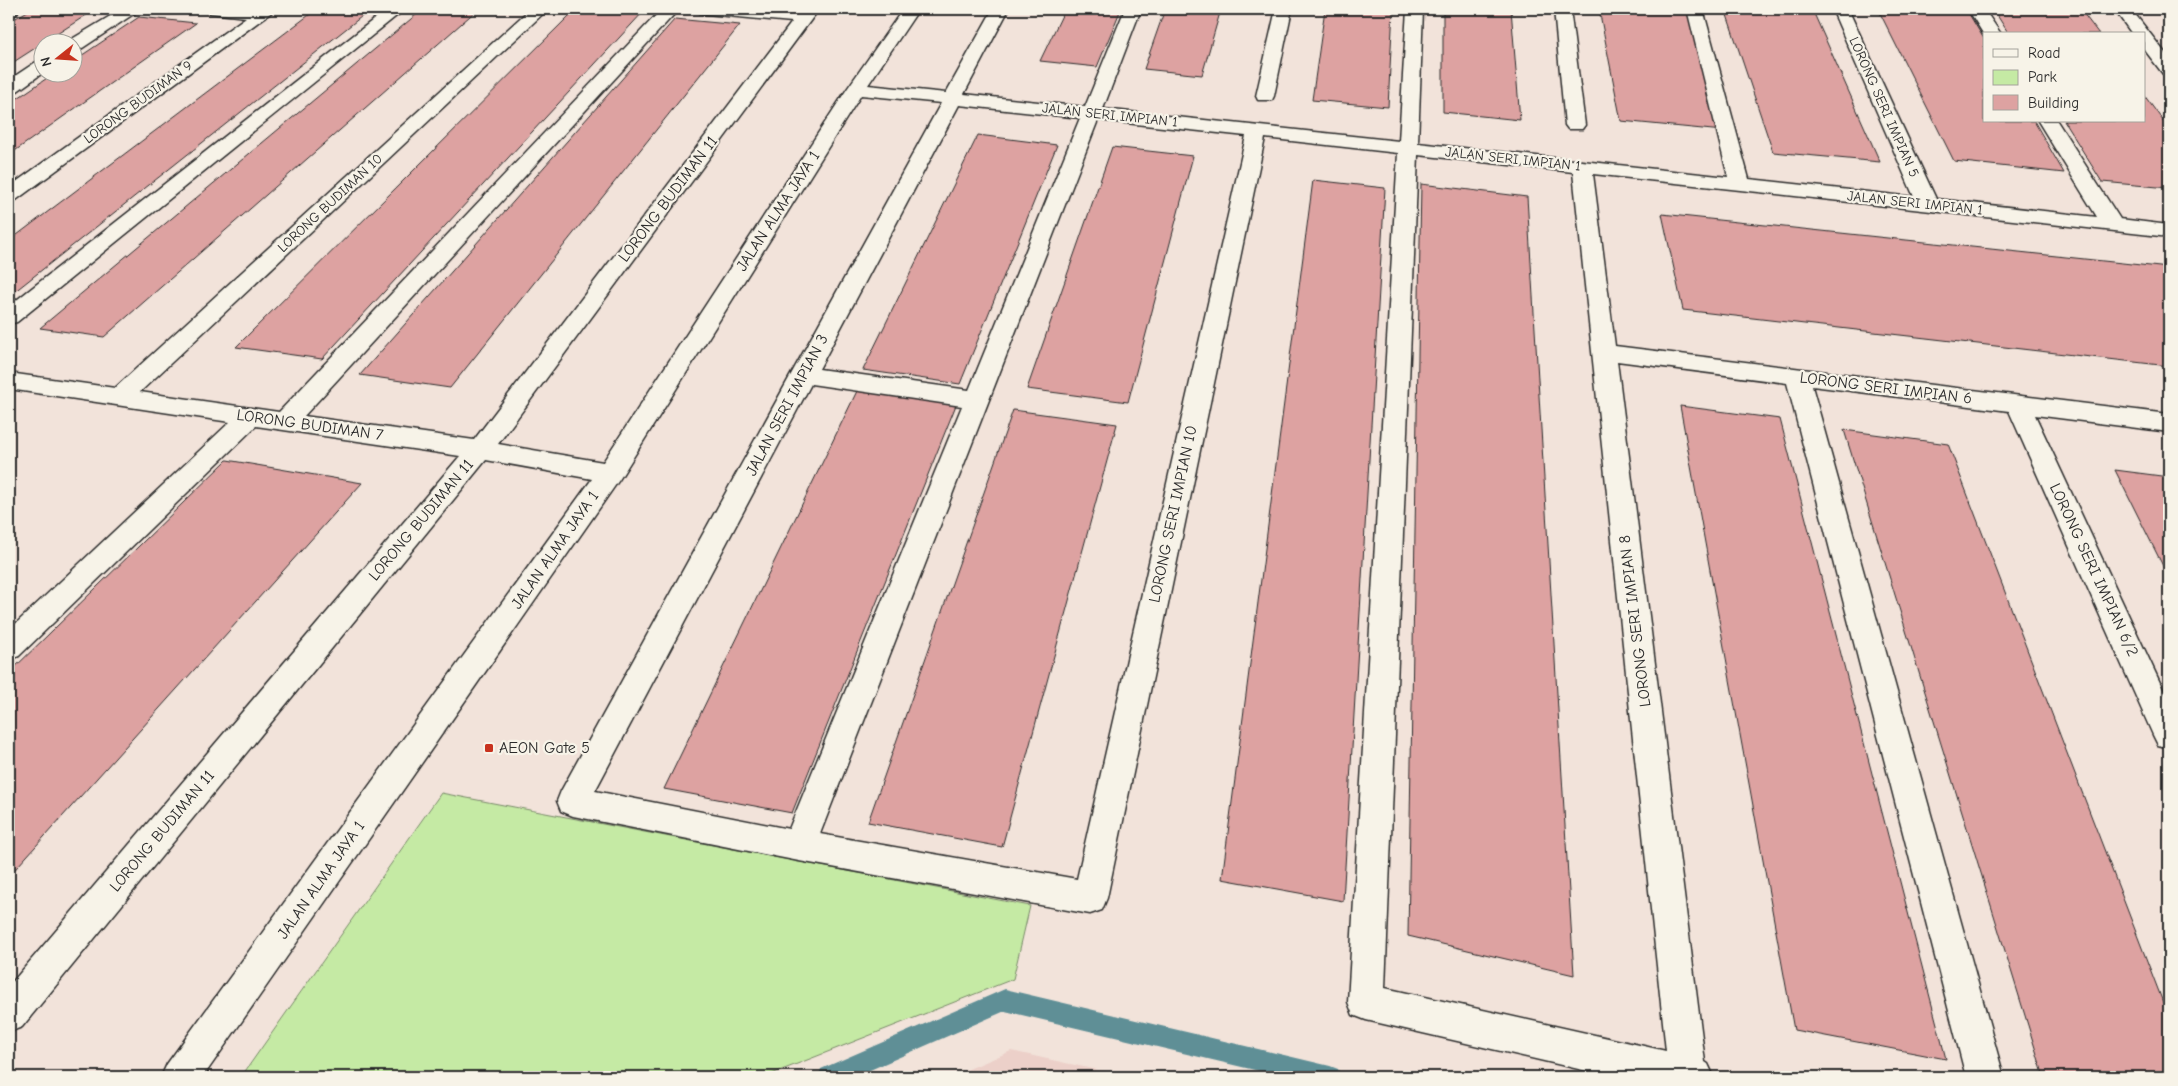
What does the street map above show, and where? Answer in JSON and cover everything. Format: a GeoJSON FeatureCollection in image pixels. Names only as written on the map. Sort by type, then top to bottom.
{"type":"FeatureCollection","features":[{"type":"Feature","properties":{"kind":"street"},"geometry":{"type":"LineString","coordinates":[[82,41],[133,9]]}},
{"type":"Feature","properties":{"kind":"street"},"geometry":{"type":"LineString","coordinates":[[216,9],[265,11]]}},
{"type":"Feature","properties":{"kind":"street"},"geometry":{"type":"LineString","coordinates":[[9,317],[397,9]]}},
{"type":"Feature","properties":{"kind":"street","name":"LORONG BUDIMAN 10"},"geometry":{"type":"LineString","coordinates":[[120,397],[540,9]]}},
{"type":"Feature","properties":{"kind":"street"},"geometry":{"type":"LineString","coordinates":[[285,421],[671,9]]}},
{"type":"Feature","properties":{"kind":"street"},"geometry":{"type":"LineString","coordinates":[[706,9],[808,13]]}},
{"type":"Feature","properties":{"kind":"street","name":"JALAN ALMA JAYA 1"},"geometry":{"type":"LineString","coordinates":[[180,1077],[610,473],[856,89],[911,9]]}},
{"type":"Feature","properties":{"kind":"street","name":"JALAN SERI IMPIAN 3"},"geometry":{"type":"LineString","coordinates":[[799,846],[573,801],[1001,9]]}},
{"type":"Feature","properties":{"kind":"street"},"geometry":{"type":"LineString","coordinates":[[799,846],[1133,9]]}},
{"type":"Feature","properties":{"kind":"street"},"geometry":{"type":"LineString","coordinates":[[1265,96],[1284,9]]}},
{"type":"Feature","properties":{"kind":"street"},"geometry":{"type":"LineString","coordinates":[[1415,9],[1366,1002],[1692,1076]]}},
{"type":"Feature","properties":{"kind":"street"},"geometry":{"type":"LineString","coordinates":[[1562,9],[1575,125]]}},
{"type":"Feature","properties":{"kind":"street"},"geometry":{"type":"LineString","coordinates":[[1695,9],[1740,184]]}},
{"type":"Feature","properties":{"kind":"street","name":"LORONG SERI IMPIAN 5"},"geometry":{"type":"LineString","coordinates":[[1840,9],[1928,205]]}},
{"type":"Feature","properties":{"kind":"street"},"geometry":{"type":"LineString","coordinates":[[1976,9],[1991,32]]}},
{"type":"Feature","properties":{"kind":"street"},"geometry":{"type":"LineString","coordinates":[[2122,9],[2140,32]]}},
{"type":"Feature","properties":{"kind":"street","name":"LORONG BUDIMAN 9"},"geometry":{"type":"LineString","coordinates":[[9,196],[265,11]]}},
{"type":"Feature","properties":{"kind":"street","name":"LORONG BUDIMAN 11"},"geometry":{"type":"LineString","coordinates":[[9,1014],[480,450],[808,13]]}},
{"type":"Feature","properties":{"kind":"street"},"geometry":{"type":"LineString","coordinates":[[2146,40],[2169,70]]}},
{"type":"Feature","properties":{"kind":"street"},"geometry":{"type":"LineString","coordinates":[[9,88],[32,73]]}},
{"type":"Feature","properties":{"kind":"street","name":"JALAN SERI IMPIAN 1"},"geometry":{"type":"LineString","coordinates":[[856,89],[1091,112],[2169,231]]}},
{"type":"Feature","properties":{"kind":"street"},"geometry":{"type":"LineString","coordinates":[[2048,122],[2113,225]]}},
{"type":"Feature","properties":{"kind":"street","name":"LORONG SERI IMPIAN 10"},"geometry":{"type":"LineString","coordinates":[[799,846],[1090,898],[1256,131]]}},
{"type":"Feature","properties":{"kind":"street","name":"LORONG SERI IMPIAN 8"},"geometry":{"type":"LineString","coordinates":[[1582,166],[1692,1076]]}},
{"type":"Feature","properties":{"kind":"street","name":"LORONG SERI IMPIAN 6"},"geometry":{"type":"LineString","coordinates":[[1603,352],[2169,423]]}},
{"type":"Feature","properties":{"kind":"street"},"geometry":{"type":"LineString","coordinates":[[803,375],[977,400]]}},
{"type":"Feature","properties":{"kind":"street"},"geometry":{"type":"LineString","coordinates":[[1797,376],[1985,1077]]}},
{"type":"Feature","properties":{"kind":"street","name":"LORONG BUDIMAN 7"},"geometry":{"type":"LineString","coordinates":[[9,381],[480,450],[610,473]]}},
{"type":"Feature","properties":{"kind":"street","name":"LORONG SERI IMPIAN 6/2"},"geometry":{"type":"LineString","coordinates":[[2018,404],[2169,735]]}},
{"type":"Feature","properties":{"kind":"street"},"geometry":{"type":"LineString","coordinates":[[9,648],[251,416]]}},
{"type":"Feature","properties":{"kind":"shaded area"},"geometry":{"type":"Polygon","coordinates":[[[1011,1051],[1129,1077],[950,1077],[1011,1051]]]}},
{"type":"Feature","properties":{"kind":"green space"},"geometry":{"type":"Polygon","coordinates":[[[441,793],[1030,906],[1013,979],[764,1077],[241,1077],[441,793]]]}},
{"type":"Feature","properties":{"kind":"building"},"geometry":{"type":"Polygon","coordinates":[[[31,9],[91,12],[60,32],[32,32],[32,50],[9,65],[9,22],[31,9]]]}},
{"type":"Feature","properties":{"kind":"building"},"geometry":{"type":"Polygon","coordinates":[[[317,9],[371,9],[9,296],[9,241],[317,9]]]}},
{"type":"Feature","properties":{"kind":"building"},"geometry":{"type":"Polygon","coordinates":[[[423,9],[478,9],[104,337],[40,328],[423,9]]]}},
{"type":"Feature","properties":{"kind":"building"},"geometry":{"type":"Polygon","coordinates":[[[576,9],[644,11],[322,359],[236,347],[576,9]]]}},
{"type":"Feature","properties":{"kind":"building"},"geometry":{"type":"Polygon","coordinates":[[[1065,9],[1121,9],[1097,67],[1040,61],[1065,9]]]}},
{"type":"Feature","properties":{"kind":"building"},"geometry":{"type":"Polygon","coordinates":[[[1165,9],[1221,9],[1202,75],[1144,69],[1165,9]]]}},
{"type":"Feature","properties":{"kind":"building"},"geometry":{"type":"Polygon","coordinates":[[[1325,9],[1393,9],[1388,107],[1312,100],[1325,9]]]}},
{"type":"Feature","properties":{"kind":"building"},"geometry":{"type":"Polygon","coordinates":[[[1443,9],[1511,9],[1520,120],[1443,112],[1443,9]]]}},
{"type":"Feature","properties":{"kind":"building"},"geometry":{"type":"Polygon","coordinates":[[[1599,9],[1687,9],[1723,131],[1621,121],[1599,9]]]}},
{"type":"Feature","properties":{"kind":"building"},"geometry":{"type":"Polygon","coordinates":[[[1725,9],[1812,9],[1880,162],[1773,152],[1725,9]]]}},
{"type":"Feature","properties":{"kind":"building"},"geometry":{"type":"Polygon","coordinates":[[[1878,9],[1966,9],[1983,37],[1983,122],[2035,122],[2064,173],[1954,161],[1878,9]]]}},
{"type":"Feature","properties":{"kind":"building"},"geometry":{"type":"Polygon","coordinates":[[[1993,9],[2080,9],[2097,32],[2008,32],[1993,9]]]}},
{"type":"Feature","properties":{"kind":"building"},"geometry":{"type":"Polygon","coordinates":[[[139,17],[196,23],[9,155],[9,104],[41,82],[82,82],[82,55],[139,17]]]}},
{"type":"Feature","properties":{"kind":"building"},"geometry":{"type":"Polygon","coordinates":[[[675,19],[740,25],[450,388],[360,375],[675,19]]]}},
{"type":"Feature","properties":{"kind":"building"},"geometry":{"type":"Polygon","coordinates":[[[2146,98],[2169,129],[2169,188],[2102,182],[2065,122],[2146,122],[2146,98]]]}},
{"type":"Feature","properties":{"kind":"building"},"geometry":{"type":"Polygon","coordinates":[[[978,135],[1057,145],[960,384],[863,370],[978,135]]]}},
{"type":"Feature","properties":{"kind":"building"},"geometry":{"type":"Polygon","coordinates":[[[1112,147],[1193,156],[1128,402],[1027,389],[1112,147]]]}},
{"type":"Feature","properties":{"kind":"building"},"geometry":{"type":"Polygon","coordinates":[[[1313,180],[1385,188],[1343,901],[1222,879],[1313,180]]]}},
{"type":"Feature","properties":{"kind":"building"},"geometry":{"type":"Polygon","coordinates":[[[1421,184],[1527,197],[1574,975],[1408,936],[1421,184]]]}},
{"type":"Feature","properties":{"kind":"building"},"geometry":{"type":"Polygon","coordinates":[[[1662,214],[2169,268],[2169,366],[1683,310],[1662,214]]]}},
{"type":"Feature","properties":{"kind":"building"},"geometry":{"type":"Polygon","coordinates":[[[857,391],[956,405],[792,813],[664,789],[857,391]]]}},
{"type":"Feature","properties":{"kind":"building"},"geometry":{"type":"Polygon","coordinates":[[[1680,406],[1780,419],[1946,1059],[1794,1030],[1680,406]]]}},
{"type":"Feature","properties":{"kind":"building"},"geometry":{"type":"Polygon","coordinates":[[[1013,410],[1117,424],[1002,847],[868,822],[1013,410]]]}},
{"type":"Feature","properties":{"kind":"building"},"geometry":{"type":"Polygon","coordinates":[[[1844,430],[1948,444],[2169,1018],[2169,1077],[2044,1077],[1844,430]]]}},
{"type":"Feature","properties":{"kind":"building"},"geometry":{"type":"Polygon","coordinates":[[[227,460],[362,483],[9,876],[9,673],[227,460]]]}},
{"type":"Feature","properties":{"kind":"building"},"geometry":{"type":"Polygon","coordinates":[[[2115,470],[2169,477],[2169,578],[2115,470]]]}},
{"type":"Feature","properties":{"kind":"waterway"},"geometry":{"type":"LineString","coordinates":[[829,1077],[1005,1000],[1330,1077]]}},
{"type":"Feature","properties":{"kind":"place","name":"AEON Gate 5"},"geometry":{"type":"Point","coordinates":[489,748]}}]}
